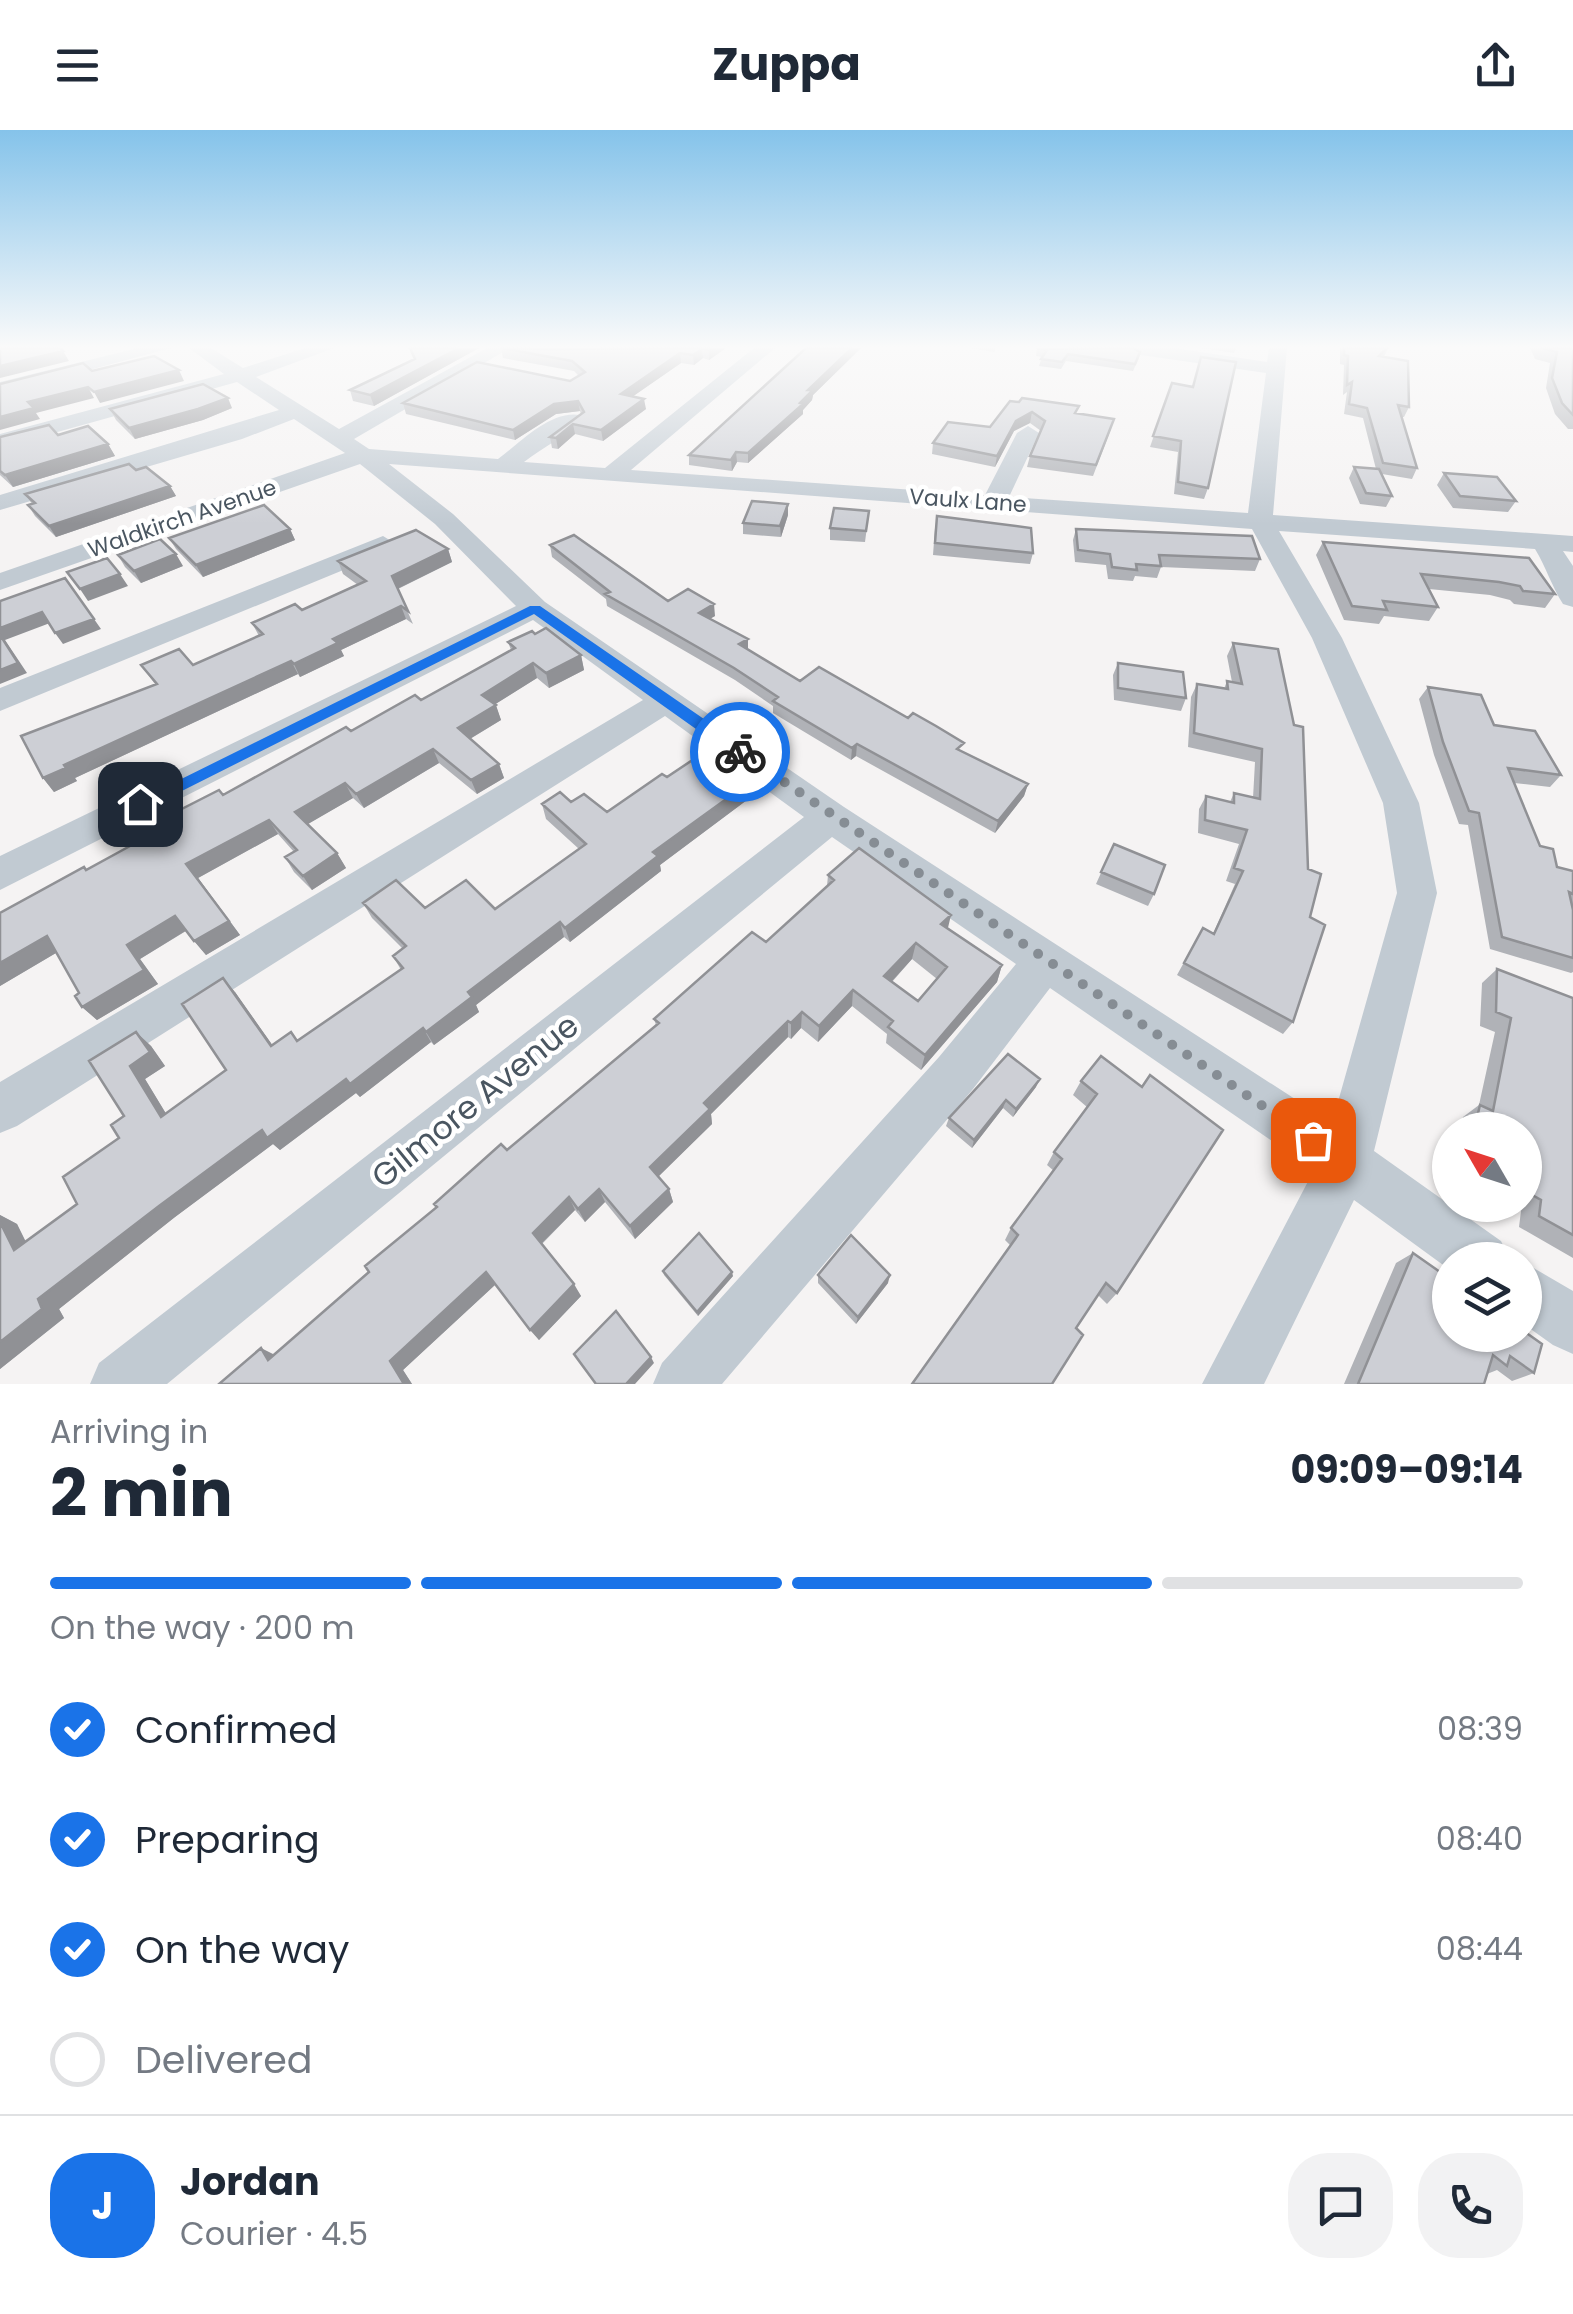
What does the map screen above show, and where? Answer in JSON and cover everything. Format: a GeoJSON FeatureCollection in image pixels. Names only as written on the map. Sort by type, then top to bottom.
{"type":"FeatureCollection","features":[{"type":"Feature","properties":{"kind":"street"},"geometry":{"type":"LineString","coordinates":[[0,441],[128,407]]}},
{"type":"Feature","properties":{"kind":"street"},"geometry":{"type":"LineString","coordinates":[[286,407],[349,447],[444,519],[535,608],[831,818],[1346,1162],[1457,1242]]}},
{"type":"Feature","properties":{"kind":"street"},"geometry":{"type":"LineString","coordinates":[[349,447],[409,407]]}},
{"type":"Feature","properties":{"kind":"street"},"geometry":{"type":"LineString","coordinates":[[610,476],[695,407]]}},
{"type":"Feature","properties":{"kind":"street"},"geometry":{"type":"LineString","coordinates":[[1232,1384],[1346,1162],[1417,893],[1402,804],[1327,638],[1260,520],[1273,407]]}},
{"type":"Feature","properties":{"kind":"street"},"geometry":{"type":"LineString","coordinates":[[0,504],[294,412]]}},
{"type":"Feature","properties":{"kind":"street"},"geometry":{"type":"LineString","coordinates":[[502,468],[550,430],[572,420]]}},
{"type":"Feature","properties":{"kind":"street"},"geometry":{"type":"LineString","coordinates":[[994,502],[1028,432]]}},
{"type":"Feature","properties":{"kind":"street","name":"Vaulx Lane"},"geometry":{"type":"LineString","coordinates":[[349,447],[502,468],[1573,544]]}},
{"type":"Feature","properties":{"kind":"street","name":"Waldkirch Avenue"},"geometry":{"type":"LineString","coordinates":[[0,582],[349,447]]}},
{"type":"Feature","properties":{"kind":"street"},"geometry":{"type":"LineString","coordinates":[[0,700],[444,519]]}},
{"type":"Feature","properties":{"kind":"street"},"geometry":{"type":"LineString","coordinates":[[1543,542],[1562,570],[1573,598]]}},
{"type":"Feature","properties":{"kind":"street"},"geometry":{"type":"LineString","coordinates":[[0,874],[535,608]]}},
{"type":"Feature","properties":{"kind":"street"},"geometry":{"type":"LineString","coordinates":[[0,1109],[666,700]]}},
{"type":"Feature","properties":{"kind":"street","name":"Gilmore Avenue"},"geometry":{"type":"LineString","coordinates":[[120,1384],[831,818]]}},
{"type":"Feature","properties":{"kind":"street"},"geometry":{"type":"LineString","coordinates":[[683,1384],[956,1073],[1046,960]]}},
{"type":"Feature","properties":{"kind":"street"},"geometry":{"type":"LineString","coordinates":[[1542,1302],[1573,1325]]}},
{"type":"Feature","properties":{"kind":"building"},"geometry":{"type":"Polygon","coordinates":[[[0,407],[34,408],[0,417],[0,407]]]}},
{"type":"Feature","properties":{"kind":"building"},"geometry":{"type":"Polygon","coordinates":[[[119,407],[205,407],[129,428],[110,409],[119,407]]]}},
{"type":"Feature","properties":{"kind":"building"},"geometry":{"type":"Polygon","coordinates":[[[417,407],[550,407],[513,430],[417,407]]]}},
{"type":"Feature","properties":{"kind":"building"},"geometry":{"type":"Polygon","coordinates":[[[581,407],[634,407],[601,430],[573,424],[556,438],[550,437],[584,412],[581,407]]]}},
{"type":"Feature","properties":{"kind":"building"},"geometry":{"type":"Polygon","coordinates":[[[742,407],[800,407],[748,453],[736,452],[731,460],[689,455],[742,407]]]}},
{"type":"Feature","properties":{"kind":"building"},"geometry":{"type":"Polygon","coordinates":[[[1006,407],[1079,407],[1075,413],[1114,419],[1096,465],[1030,456],[1045,421],[1032,412],[1016,421],[997,456],[933,443],[948,422],[990,427],[1006,407]]]}},
{"type":"Feature","properties":{"kind":"building"},"geometry":{"type":"Polygon","coordinates":[[[1164,407],[1226,407],[1208,488],[1178,482],[1181,441],[1153,436],[1164,407]]]}},
{"type":"Feature","properties":{"kind":"building"},"geometry":{"type":"Polygon","coordinates":[[[1360,407],[1398,407],[1417,468],[1383,463],[1367,408],[1360,407]]]}},
{"type":"Feature","properties":{"kind":"building"},"geometry":{"type":"Polygon","coordinates":[[[49,425],[58,435],[88,426],[108,444],[5,475],[0,471],[0,437],[49,425]]]}},
{"type":"Feature","properties":{"kind":"building"},"geometry":{"type":"Polygon","coordinates":[[[129,464],[136,470],[146,467],[170,486],[49,526],[28,505],[35,503],[25,494],[129,464]]]}},
{"type":"Feature","properties":{"kind":"building"},"geometry":{"type":"Polygon","coordinates":[[[1354,467],[1379,469],[1392,496],[1366,493],[1354,467]]]}},
{"type":"Feature","properties":{"kind":"building"},"geometry":{"type":"Polygon","coordinates":[[[1444,473],[1497,477],[1516,501],[1460,496],[1444,473]]]}},
{"type":"Feature","properties":{"kind":"building"},"geometry":{"type":"Polygon","coordinates":[[[752,501],[788,504],[780,526],[743,523],[752,501]]]}},
{"type":"Feature","properties":{"kind":"building"},"geometry":{"type":"Polygon","coordinates":[[[264,505],[290,529],[196,565],[169,538],[264,505]]]}},
{"type":"Feature","properties":{"kind":"building"},"geometry":{"type":"Polygon","coordinates":[[[834,508],[869,511],[866,531],[830,528],[834,508]]]}},
{"type":"Feature","properties":{"kind":"building"},"geometry":{"type":"Polygon","coordinates":[[[937,516],[1031,528],[1033,553],[935,543],[937,516]]]}},
{"type":"Feature","properties":{"kind":"building"},"geometry":{"type":"Polygon","coordinates":[[[1076,529],[1252,536],[1260,559],[1159,555],[1161,566],[1136,564],[1137,570],[1112,567],[1110,554],[1078,550],[1076,529]]]}},
{"type":"Feature","properties":{"kind":"building"},"geometry":{"type":"Polygon","coordinates":[[[416,530],[448,549],[392,576],[408,611],[401,606],[333,639],[338,643],[294,664],[291,661],[43,778],[21,736],[157,684],[141,665],[179,649],[193,665],[263,634],[252,623],[295,604],[302,610],[366,581],[338,561],[416,530]]]}},
{"type":"Feature","properties":{"kind":"building"},"geometry":{"type":"Polygon","coordinates":[[[574,535],[668,601],[688,589],[714,604],[699,613],[748,639],[739,644],[800,681],[819,667],[908,718],[913,713],[964,743],[957,749],[1028,784],[998,821],[857,744],[852,748],[773,701],[778,697],[734,668],[605,594],[610,592],[550,545],[574,535]]]}},
{"type":"Feature","properties":{"kind":"building"},"geometry":{"type":"Polygon","coordinates":[[[160,539],[176,554],[134,571],[118,555],[160,539]]]}},
{"type":"Feature","properties":{"kind":"building"},"geometry":{"type":"Polygon","coordinates":[[[1323,542],[1529,558],[1555,594],[1523,591],[1520,586],[1499,582],[1421,574],[1438,607],[1383,601],[1387,610],[1352,606],[1323,542]]]}},
{"type":"Feature","properties":{"kind":"building"},"geometry":{"type":"Polygon","coordinates":[[[107,558],[120,574],[80,589],[67,572],[107,558]]]}},
{"type":"Feature","properties":{"kind":"building"},"geometry":{"type":"Polygon","coordinates":[[[65,578],[94,619],[55,633],[42,612],[0,628],[0,601],[65,578]]]}},
{"type":"Feature","properties":{"kind":"building"},"geometry":{"type":"Polygon","coordinates":[[[546,628],[581,655],[546,673],[533,663],[482,695],[496,705],[458,728],[499,764],[471,780],[433,749],[356,794],[345,783],[295,812],[337,853],[303,876],[285,857],[297,850],[269,820],[186,864],[229,921],[194,941],[175,916],[127,945],[144,970],[82,1007],[75,996],[79,993],[47,936],[0,963],[0,913],[130,846],[175,819],[172,814],[219,790],[223,795],[346,727],[351,731],[415,695],[421,700],[515,648],[508,642],[546,628]]]}},
{"type":"Feature","properties":{"kind":"building"},"geometry":{"type":"Polygon","coordinates":[[[0,635],[18,663],[0,670],[0,635]]]}},
{"type":"Feature","properties":{"kind":"building"},"geometry":{"type":"Polygon","coordinates":[[[1233,643],[1278,649],[1294,725],[1303,727],[1308,869],[1321,874],[1310,917],[1325,925],[1293,1022],[1184,963],[1203,928],[1214,934],[1243,871],[1234,868],[1247,830],[1205,820],[1206,796],[1234,803],[1234,793],[1260,799],[1262,749],[1194,733],[1197,684],[1228,689],[1227,681],[1242,684],[1233,643]]]}},
{"type":"Feature","properties":{"kind":"building"},"geometry":{"type":"Polygon","coordinates":[[[1118,663],[1183,672],[1186,698],[1118,688],[1118,663]]]}},
{"type":"Feature","properties":{"kind":"building"},"geometry":{"type":"Polygon","coordinates":[[[1428,687],[1481,695],[1494,725],[1535,731],[1561,775],[1508,768],[1540,846],[1553,849],[1557,867],[1573,871],[1573,894],[1569,892],[1573,958],[1502,937],[1479,813],[1469,811],[1443,742],[1428,687]]]}},
{"type":"Feature","properties":{"kind":"building"},"geometry":{"type":"Polygon","coordinates":[[[712,747],[754,779],[653,852],[658,856],[565,928],[560,922],[468,992],[472,997],[426,1032],[423,1028],[350,1084],[346,1079],[267,1138],[262,1130],[159,1206],[38,1299],[42,1309],[0,1342],[0,1222],[14,1250],[77,1204],[63,1177],[119,1138],[111,1125],[124,1116],[89,1061],[136,1032],[150,1052],[130,1066],[161,1117],[226,1070],[182,1004],[223,978],[271,1046],[291,1032],[297,1041],[403,968],[393,956],[406,946],[363,903],[396,880],[425,908],[466,880],[495,909],[586,844],[542,804],[560,792],[571,802],[584,794],[607,812],[662,774],[667,777],[712,747]]]}},
{"type":"Feature","properties":{"kind":"building"},"geometry":{"type":"Polygon","coordinates":[[[1114,844],[1165,865],[1154,894],[1101,872],[1114,844]]]}},
{"type":"Feature","properties":{"kind":"building"},"geometry":{"type":"Polygon","coordinates":[[[859,848],[951,915],[941,924],[1002,965],[925,1055],[888,1027],[893,1021],[853,990],[819,1026],[802,1012],[704,1103],[710,1109],[650,1167],[669,1189],[630,1226],[599,1189],[578,1209],[569,1197],[533,1233],[574,1284],[530,1330],[486,1272],[390,1361],[404,1384],[219,1384],[261,1348],[268,1360],[369,1272],[365,1266],[437,1207],[434,1204],[501,1144],[507,1150],[659,1023],[654,1019],[752,932],[766,942],[834,880],[828,875],[859,848]],[[916,943],[884,976],[918,1001],[947,967],[916,943]]]}},
{"type":"Feature","properties":{"kind":"building"},"geometry":{"type":"Polygon","coordinates":[[[1497,969],[1573,998],[1573,1235],[1542,1218],[1542,1112],[1478,1112],[1480,1105],[1493,1111],[1511,1018],[1496,1012],[1497,969]]]}},
{"type":"Feature","properties":{"kind":"building"},"geometry":{"type":"Polygon","coordinates":[[[1008,1054],[1040,1079],[1016,1109],[1006,1100],[974,1140],[949,1118],[1008,1054]]]}},
{"type":"Feature","properties":{"kind":"building"},"geometry":{"type":"Polygon","coordinates":[[[1101,1056],[1142,1087],[1150,1075],[1223,1130],[1117,1293],[1106,1283],[1076,1328],[1083,1335],[1052,1384],[912,1384],[1018,1235],[1011,1228],[1062,1159],[1054,1152],[1097,1094],[1081,1081],[1101,1056]]]}},
{"type":"Feature","properties":{"kind":"building"},"geometry":{"type":"Polygon","coordinates":[[[699,1233],[732,1272],[697,1312],[663,1271],[699,1233]]]}},
{"type":"Feature","properties":{"kind":"building"},"geometry":{"type":"Polygon","coordinates":[[[851,1235],[890,1275],[858,1317],[818,1275],[851,1235]]]}},
{"type":"Feature","properties":{"kind":"building"},"geometry":{"type":"Polygon","coordinates":[[[1413,1253],[1432,1266],[1432,1352],[1540,1352],[1534,1373],[1510,1356],[1507,1366],[1493,1355],[1484,1384],[1358,1384],[1413,1253]]]}},
{"type":"Feature","properties":{"kind":"building"},"geometry":{"type":"Polygon","coordinates":[[[616,1311],[651,1357],[626,1384],[596,1384],[574,1354],[616,1311]]]}},
{"type":"Feature","properties":{"kind":"way so far"},"geometry":{"type":"LineString","coordinates":[[740,752],[831,818],[1313,1140]]}},
{"type":"Feature","properties":{"kind":"route"},"geometry":{"type":"LineString","coordinates":[[140,804],[535,608],[740,752]]}}]}
